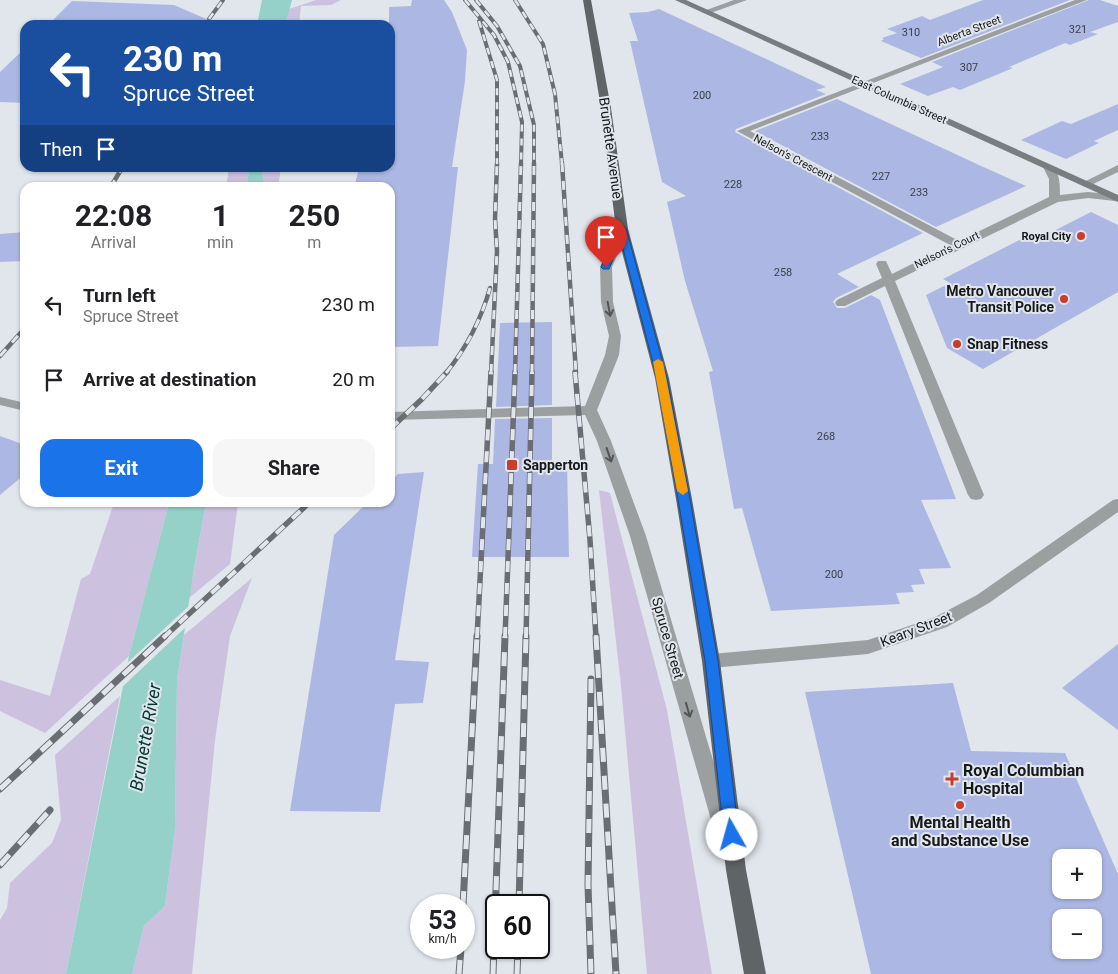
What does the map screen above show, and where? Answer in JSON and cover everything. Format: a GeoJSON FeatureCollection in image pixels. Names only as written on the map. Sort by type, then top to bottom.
{"type":"FeatureCollection","features":[{"type":"Feature","properties":{"kind":"main road"},"geometry":{"type":"LineString","coordinates":[[588,3],[599,0]]}},
{"type":"Feature","properties":{"kind":"main road","name":"Brunette Avenue"},"geometry":{"type":"LineString","coordinates":[[588,3],[606,108],[622,228],[662,378],[711,661],[736,870],[755,974]]}},
{"type":"Feature","properties":{"kind":"street","name":"East Columbia Street"},"geometry":{"type":"LineString","coordinates":[[679,0],[1116,198]]}},
{"type":"Feature","properties":{"kind":"street"},"geometry":{"type":"LineString","coordinates":[[705,12],[743,0]]}},
{"type":"Feature","properties":{"kind":"street","name":"Alberta Street"},"geometry":{"type":"LineString","coordinates":[[862,83],[1083,0]]}},
{"type":"Feature","properties":{"kind":"street","name":"Nelson's Crescent"},"geometry":{"type":"LineString","coordinates":[[862,83],[742,131],[958,245]]}},
{"type":"Feature","properties":{"kind":"street"},"geometry":{"type":"LineString","coordinates":[[1048,167],[1054,179],[1055,199]]}},
{"type":"Feature","properties":{"kind":"street"},"geometry":{"type":"LineString","coordinates":[[1085,184],[1118,168]]}},
{"type":"Feature","properties":{"kind":"street","name":"Nelson's Court"},"geometry":{"type":"LineString","coordinates":[[840,304],[1055,199],[1088,195],[1116,198]]}},
{"type":"Feature","properties":{"kind":"street"},"geometry":{"type":"LineString","coordinates":[[395,416],[590,410],[612,355],[614,336],[607,302],[606,267],[622,228]]}},
{"type":"Feature","properties":{"kind":"street"},"geometry":{"type":"LineString","coordinates":[[882,264],[976,495]]}},
{"type":"Feature","properties":{"kind":"street"},"geometry":{"type":"LineString","coordinates":[[0,401],[20,406]]}},
{"type":"Feature","properties":{"kind":"street","name":"Spruce Street"},"geometry":{"type":"LineString","coordinates":[[590,410],[604,441],[641,545],[736,870]]}},
{"type":"Feature","properties":{"kind":"street","name":"Keary Street"},"geometry":{"type":"LineString","coordinates":[[711,661],[868,646],[941,622],[983,600],[1118,504]]}},
{"type":"Feature","properties":{"kind":"shaded area"},"geometry":{"type":"Polygon","coordinates":[[[316,0],[341,0],[331,5],[301,6],[300,20],[286,20],[289,9],[316,0]]]}},
{"type":"Feature","properties":{"kind":"shaded area"},"geometry":{"type":"Polygon","coordinates":[[[228,172],[249,172],[248,182],[227,182],[228,172]]]}},
{"type":"Feature","properties":{"kind":"shaded area"},"geometry":{"type":"Polygon","coordinates":[[[280,172],[279,182],[264,182],[262,173],[280,172]]]}},
{"type":"Feature","properties":{"kind":"shaded area"},"geometry":{"type":"Polygon","coordinates":[[[599,490],[610,493],[667,710],[712,974],[647,974],[621,686],[599,490]]]}},
{"type":"Feature","properties":{"kind":"shaded area"},"geometry":{"type":"Polygon","coordinates":[[[113,507],[168,507],[129,656],[45,733],[0,711],[0,680],[50,696],[81,579],[90,574],[113,507]]]}},
{"type":"Feature","properties":{"kind":"shaded area"},"geometry":{"type":"Polygon","coordinates":[[[205,507],[237,507],[230,564],[189,598],[205,507]]]}},
{"type":"Feature","properties":{"kind":"shaded area"},"geometry":{"type":"Polygon","coordinates":[[[252,578],[230,636],[215,740],[192,974],[132,974],[144,926],[165,906],[175,827],[177,680],[184,635],[252,578]]]}},
{"type":"Feature","properties":{"kind":"shaded area"},"geometry":{"type":"Polygon","coordinates":[[[120,696],[66,974],[0,974],[0,920],[7,908],[10,883],[52,843],[61,820],[55,755],[120,696]]]}},
{"type":"Feature","properties":{"kind":"water"},"geometry":{"type":"Polygon","coordinates":[[[262,0],[292,0],[286,20],[258,20],[262,0]]]}},
{"type":"Feature","properties":{"kind":"water"},"geometry":{"type":"Polygon","coordinates":[[[249,172],[262,172],[264,182],[248,182],[249,172]]]}},
{"type":"Feature","properties":{"kind":"water","name":"Brunette River"},"geometry":{"type":"Polygon","coordinates":[[[168,507],[205,507],[177,680],[175,828],[165,906],[144,926],[132,974],[66,974],[129,656],[168,507]]]}},
{"type":"Feature","properties":{"kind":"pier"},"geometry":{"type":"Polygon","coordinates":[[[191,604],[188,625],[119,690],[124,666],[191,604]]]}},
{"type":"Feature","properties":{"kind":"building"},"geometry":{"type":"Polygon","coordinates":[[[412,0],[444,0],[452,12],[467,50],[465,81],[452,167],[458,167],[438,346],[395,347],[395,182],[356,182],[358,172],[395,172],[395,20],[389,20],[389,7],[411,6],[412,0]]]}},
{"type":"Feature","properties":{"kind":"building"},"geometry":{"type":"Polygon","coordinates":[[[983,0],[1070,0],[921,58],[881,41],[884,39],[882,38],[897,33],[887,29],[922,16],[930,20],[983,0]]]}},
{"type":"Feature","properties":{"kind":"building"},"geometry":{"type":"Polygon","coordinates":[[[1089,0],[1100,0],[1118,6],[1118,22],[1090,32],[1098,34],[1070,45],[1065,43],[1009,67],[1013,68],[960,90],[953,87],[928,96],[900,84],[943,67],[932,62],[1089,0]]]}},
{"type":"Feature","properties":{"kind":"building"},"geometry":{"type":"Polygon","coordinates":[[[72,1],[174,5],[208,20],[53,20],[72,1]]]}},
{"type":"Feature","properties":{"kind":"building"},"geometry":{"type":"Polygon","coordinates":[[[659,9],[826,87],[816,90],[826,94],[736,129],[735,132],[923,233],[837,274],[859,287],[836,298],[833,302],[837,308],[845,308],[871,295],[880,300],[956,499],[921,500],[951,568],[919,569],[925,584],[911,585],[914,592],[896,593],[900,604],[771,611],[742,508],[734,509],[709,372],[713,371],[685,281],[667,202],[686,196],[662,182],[630,41],[638,41],[629,13],[648,12],[659,9]]]}},
{"type":"Feature","properties":{"kind":"building"},"geometry":{"type":"Polygon","coordinates":[[[20,53],[20,103],[0,102],[0,72],[20,53]]]}},
{"type":"Feature","properties":{"kind":"building"},"geometry":{"type":"Polygon","coordinates":[[[837,99],[1026,186],[936,227],[755,131],[837,99]]]}},
{"type":"Feature","properties":{"kind":"building"},"geometry":{"type":"Polygon","coordinates":[[[1118,104],[1118,130],[1094,141],[1099,143],[1066,159],[1021,140],[1062,121],[1071,124],[1118,104]]]}},
{"type":"Feature","properties":{"kind":"building"},"geometry":{"type":"Polygon","coordinates":[[[1091,212],[1118,225],[1118,292],[983,369],[947,348],[926,295],[950,283],[943,279],[1033,233],[1042,237],[1091,212]]]}},
{"type":"Feature","properties":{"kind":"building"},"geometry":{"type":"Polygon","coordinates":[[[20,232],[20,261],[0,262],[0,234],[20,232]]]}},
{"type":"Feature","properties":{"kind":"building"},"geometry":{"type":"Polygon","coordinates":[[[552,322],[552,405],[496,407],[500,323],[552,322]]]}},
{"type":"Feature","properties":{"kind":"building"},"geometry":{"type":"Polygon","coordinates":[[[552,418],[552,463],[567,463],[569,557],[472,557],[478,464],[493,464],[495,419],[552,418]]]}},
{"type":"Feature","properties":{"kind":"building"},"geometry":{"type":"Polygon","coordinates":[[[0,436],[20,443],[20,478],[0,495],[0,436]]]}},
{"type":"Feature","properties":{"kind":"building"},"geometry":{"type":"Polygon","coordinates":[[[424,472],[395,660],[429,662],[423,703],[395,704],[380,812],[290,811],[334,535],[363,507],[395,507],[395,477],[398,474],[424,472]]]}},
{"type":"Feature","properties":{"kind":"building"},"geometry":{"type":"Polygon","coordinates":[[[1118,644],[1118,730],[1062,688],[1118,644]]]}},
{"type":"Feature","properties":{"kind":"building","name":"Mental Health and Substance Use"},"geometry":{"type":"Polygon","coordinates":[[[953,683],[971,751],[1065,753],[1118,874],[1118,974],[871,974],[805,692],[953,683]]]}},
{"type":"Feature","properties":{"kind":"railway"},"geometry":{"type":"LineString","coordinates":[[209,19],[223,0]]}},
{"type":"Feature","properties":{"kind":"railway"},"geometry":{"type":"LineString","coordinates":[[465,0],[494,35],[508,62],[522,122],[521,164]]}},
{"type":"Feature","properties":{"kind":"railway"},"geometry":{"type":"LineString","coordinates":[[476,0],[497,26],[520,66],[534,125],[534,163]]}},
{"type":"Feature","properties":{"kind":"railway"},"geometry":{"type":"LineString","coordinates":[[515,0],[543,44],[555,94],[562,164]]}},
{"type":"Feature","properties":{"kind":"railway"},"geometry":{"type":"LineString","coordinates":[[479,21],[497,80],[497,163]]}},
{"type":"Feature","properties":{"kind":"railway"},"geometry":{"type":"LineString","coordinates":[[491,373],[497,251],[495,219],[497,163]]}},
{"type":"Feature","properties":{"kind":"railway"},"geometry":{"type":"LineString","coordinates":[[515,373],[521,163]]}},
{"type":"Feature","properties":{"kind":"railway"},"geometry":{"type":"LineString","coordinates":[[532,373],[534,163]]}},
{"type":"Feature","properties":{"kind":"railway"},"geometry":{"type":"LineString","coordinates":[[562,163],[576,373]]}},
{"type":"Feature","properties":{"kind":"railway"},"geometry":{"type":"LineString","coordinates":[[114,182],[120,172]]}},
{"type":"Feature","properties":{"kind":"railway"},"geometry":{"type":"LineString","coordinates":[[446,373],[472,333],[490,288]]}},
{"type":"Feature","properties":{"kind":"railway"},"geometry":{"type":"LineString","coordinates":[[0,356],[20,334]]}},
{"type":"Feature","properties":{"kind":"railway"},"geometry":{"type":"LineString","coordinates":[[395,424],[447,372]]}},
{"type":"Feature","properties":{"kind":"railway"},"geometry":{"type":"LineString","coordinates":[[477,638],[491,372]]}},
{"type":"Feature","properties":{"kind":"railway"},"geometry":{"type":"LineString","coordinates":[[505,638],[515,372]]}},
{"type":"Feature","properties":{"kind":"railway"},"geometry":{"type":"LineString","coordinates":[[526,638],[532,372]]}},
{"type":"Feature","properties":{"kind":"railway"},"geometry":{"type":"LineString","coordinates":[[575,372],[590,540],[596,638]]}},
{"type":"Feature","properties":{"kind":"railway"},"geometry":{"type":"LineString","coordinates":[[163,638],[305,507]]}},
{"type":"Feature","properties":{"kind":"railway"},"geometry":{"type":"LineString","coordinates":[[0,789],[165,636]]}},
{"type":"Feature","properties":{"kind":"railway"},"geometry":{"type":"LineString","coordinates":[[464,894],[477,636]]}},
{"type":"Feature","properties":{"kind":"railway"},"geometry":{"type":"LineString","coordinates":[[493,974],[505,636]]}},
{"type":"Feature","properties":{"kind":"railway"},"geometry":{"type":"LineString","coordinates":[[519,894],[526,636]]}},
{"type":"Feature","properties":{"kind":"railway"},"geometry":{"type":"LineString","coordinates":[[596,636],[616,974]]}},
{"type":"Feature","properties":{"kind":"railway"},"geometry":{"type":"LineString","coordinates":[[591,679],[588,885],[591,974]]}},
{"type":"Feature","properties":{"kind":"railway"},"geometry":{"type":"LineString","coordinates":[[0,865],[50,810]]}},
{"type":"Feature","properties":{"kind":"railway"},"geometry":{"type":"LineString","coordinates":[[459,974],[460,959]]}},
{"type":"Feature","properties":{"kind":"railway"},"geometry":{"type":"LineString","coordinates":[[517,974],[518,959]]}},
{"type":"Feature","properties":{"kind":"slow traffic"},"geometry":{"type":"LineString","coordinates":[[658,362],[683,491]]}},
{"type":"Feature","properties":{"kind":"place","name":"Royal City"},"geometry":{"type":"Point","coordinates":[1081,236]}},
{"type":"Feature","properties":{"kind":"place","name":"Metro Vancouver Transit Police"},"geometry":{"type":"Point","coordinates":[1064,299]}},
{"type":"Feature","properties":{"kind":"place","name":"Snap Fitness"},"geometry":{"type":"Point","coordinates":[957,344]}},
{"type":"Feature","properties":{"kind":"place","name":"Sapperton"},"geometry":{"type":"Point","coordinates":[512,465]}},
{"type":"Feature","properties":{"kind":"place","name":"Royal Columbian Hospital"},"geometry":{"type":"Point","coordinates":[952,779]}},
{"type":"Feature","properties":{"kind":"place","name":"Mental Health and Substance Use"},"geometry":{"type":"Point","coordinates":[960,805]}},
{"type":"Feature","properties":{"kind":"route"},"geometry":{"type":"LineString","coordinates":[[606,267],[622,228],[662,378],[684,499],[711,661],[732,835]]}}]}
